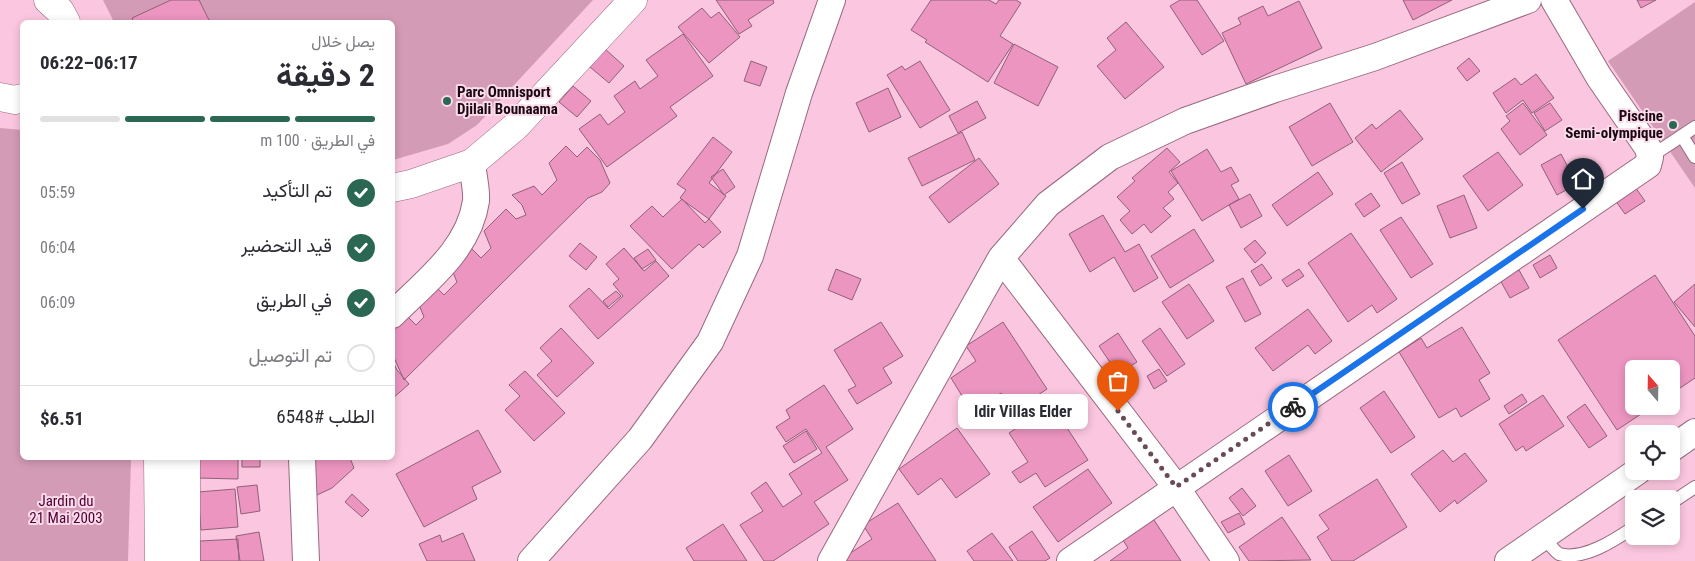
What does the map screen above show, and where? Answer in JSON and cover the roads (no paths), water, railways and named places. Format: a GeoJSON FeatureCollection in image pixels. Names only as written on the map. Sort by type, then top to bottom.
{"type":"FeatureCollection","features":[{"type":"Feature","properties":{"kind":"street"},"geometry":{"type":"LineString","coordinates":[[395,187],[411,184],[472,162],[516,126],[633,0]]}},
{"type":"Feature","properties":{"kind":"street"},"geometry":{"type":"LineString","coordinates":[[530,561],[640,440],[710,342],[750,256],[799,93],[832,0]]}},
{"type":"Feature","properties":{"kind":"street"},"geometry":{"type":"LineString","coordinates":[[831,561],[1002,258],[1048,204],[1110,157],[1185,122],[1276,89],[1375,57],[1528,0]]}},
{"type":"Feature","properties":{"kind":"street"},"geometry":{"type":"LineString","coordinates":[[1070,561],[1648,165],[1650,157],[1648,148],[1599,78],[1554,0]]}},
{"type":"Feature","properties":{"kind":"street"},"geometry":{"type":"LineString","coordinates":[[0,97],[15,100],[20,99]]}},
{"type":"Feature","properties":{"kind":"street"},"geometry":{"type":"LineString","coordinates":[[395,312],[454,253],[470,227],[476,199],[472,162]]}},
{"type":"Feature","properties":{"kind":"street"},"geometry":{"type":"LineString","coordinates":[[1002,258],[1176,487],[1226,561]]}},
{"type":"Feature","properties":{"kind":"street"},"geometry":{"type":"LineString","coordinates":[[1680,443],[1695,432]]}},
{"type":"Feature","properties":{"kind":"street"},"geometry":{"type":"LineString","coordinates":[[158,460],[159,561]]}},
{"type":"Feature","properties":{"kind":"street"},"geometry":{"type":"LineString","coordinates":[[186,460],[186,561]]}},
{"type":"Feature","properties":{"kind":"street"},"geometry":{"type":"LineString","coordinates":[[302,460],[306,561]]}},
{"type":"Feature","properties":{"kind":"street"},"geometry":{"type":"LineString","coordinates":[[1508,561],[1625,480]]}},
{"type":"Feature","properties":{"kind":"lane"},"geometry":{"type":"LineString","coordinates":[[1650,157],[1695,127]]}},
{"type":"Feature","properties":{"kind":"lane"},"geometry":{"type":"LineString","coordinates":[[1682,136],[1695,157]]}},
{"type":"Feature","properties":{"kind":"lane"},"geometry":{"type":"LineString","coordinates":[[1680,497],[1695,487]]}},
{"type":"Feature","properties":{"kind":"lane"},"geometry":{"type":"LineString","coordinates":[[1544,536],[1559,555],[1573,559],[1590,556],[1625,533]]}},
{"type":"Feature","properties":{"kind":"place","name":"Parc Omnisport Djilali Bounaama"},"geometry":{"type":"Point","coordinates":[447,101]}},
{"type":"Feature","properties":{"kind":"place","name":"Piscine Semi-olympique"},"geometry":{"type":"Point","coordinates":[1673,125]}},
{"type":"Feature","properties":{"kind":"place","name":"Idir Villas Elder"},"geometry":{"type":"Point","coordinates":[1118,411]}},
{"type":"Feature","properties":{"kind":"park label","name":"Jardin du 21 Mai 2003"},"geometry":{"type":"Point","coordinates":[66,510]}}]}
